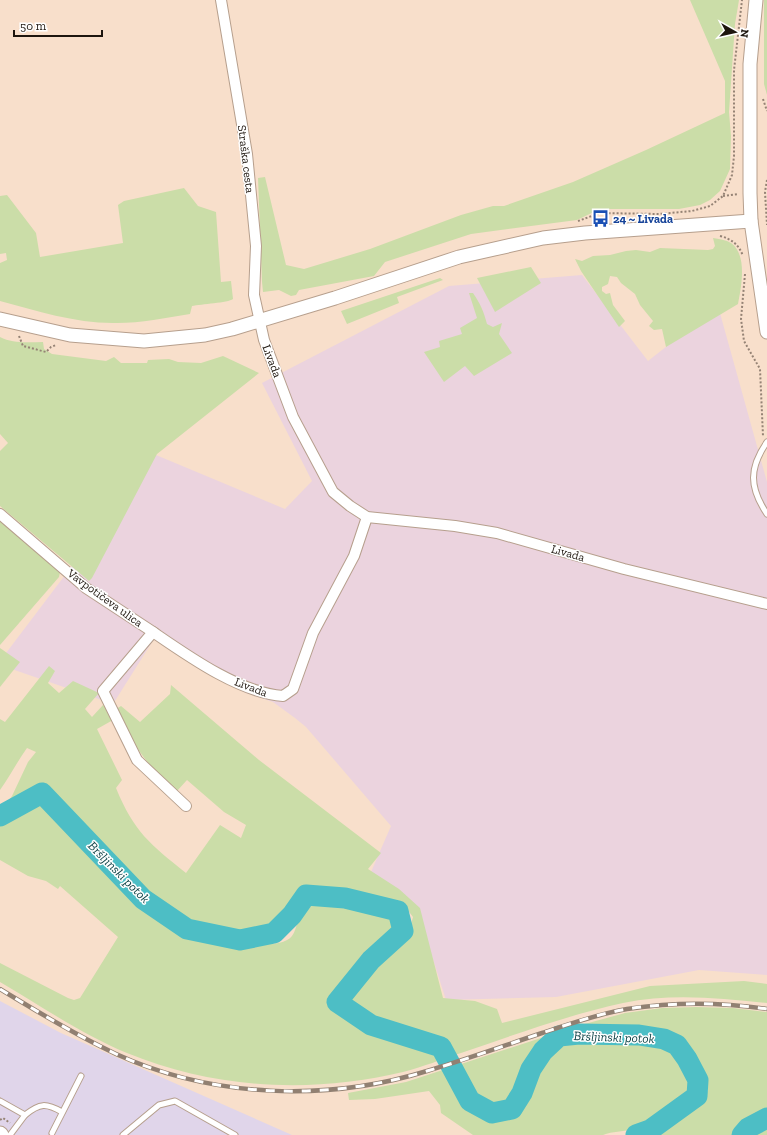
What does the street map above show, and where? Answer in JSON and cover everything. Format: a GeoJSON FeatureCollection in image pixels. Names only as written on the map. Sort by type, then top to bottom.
{"type":"FeatureCollection","features":[{"type":"Feature","properties":{"kind":"street","name":"Straška cesta"},"geometry":{"type":"LineString","coordinates":[[221,0],[247,154],[256,246],[254,295],[260,320]]}},
{"type":"Feature","properties":{"kind":"street"},"geometry":{"type":"LineString","coordinates":[[756,0],[750,64],[751,221],[767,332]]}},
{"type":"Feature","properties":{"kind":"street"},"geometry":{"type":"LineString","coordinates":[[0,319],[70,335],[144,341],[205,335],[335,298],[459,257],[543,238],[585,233],[751,221]]}},
{"type":"Feature","properties":{"kind":"street","name":"Livada"},"geometry":{"type":"LineString","coordinates":[[260,320],[264,340],[293,417],[322,473],[333,492],[350,506],[367,517],[455,526],[497,533],[624,569],[767,604]]}},
{"type":"Feature","properties":{"kind":"street","name":"Vavpotičeva ulica"},"geometry":{"type":"LineString","coordinates":[[0,514],[86,588],[153,632],[103,691],[137,760],[186,806]]}},
{"type":"Feature","properties":{"kind":"street","name":"Livada"},"geometry":{"type":"LineString","coordinates":[[153,632],[192,658],[238,683],[268,695],[283,696],[293,689],[313,634],[354,556],[367,517]]}},
{"type":"Feature","properties":{"kind":"lane"},"geometry":{"type":"LineString","coordinates":[[767,442],[758,454],[752,475],[760,503],[767,514]]}},
{"type":"Feature","properties":{"kind":"lane"},"geometry":{"type":"LineString","coordinates":[[52,1133],[81,1076]]}},
{"type":"Feature","properties":{"kind":"lane"},"geometry":{"type":"LineString","coordinates":[[0,1101],[26,1115]]}},
{"type":"Feature","properties":{"kind":"lane"},"geometry":{"type":"LineString","coordinates":[[123,1135],[159,1105],[175,1101],[235,1135]]}},
{"type":"Feature","properties":{"kind":"lane"},"geometry":{"type":"LineString","coordinates":[[10,1135],[26,1115],[42,1105],[51,1106],[62,1112]]}},
{"type":"Feature","properties":{"kind":"path"},"geometry":{"type":"LineString","coordinates":[[592,214],[618,212],[660,214],[692,211],[710,206],[723,196],[732,175],[734,156],[734,70],[742,0]]}},
{"type":"Feature","properties":{"kind":"path"},"geometry":{"type":"LineString","coordinates":[[767,180],[765,192],[767,225]]}},
{"type":"Feature","properties":{"kind":"path"},"geometry":{"type":"LineString","coordinates":[[714,236],[731,240],[738,245],[744,260]]}},
{"type":"Feature","properties":{"kind":"path"},"geometry":{"type":"LineString","coordinates":[[745,272],[741,319],[744,341],[760,369],[763,404],[762,434]]}},
{"type":"Feature","properties":{"kind":"shaded area"},"geometry":{"type":"Polygon","coordinates":[[[582,275],[648,361],[718,306],[767,482],[767,975],[699,970],[556,997],[446,1000],[420,919],[364,888],[391,826],[306,727],[295,718],[273,702],[246,693],[182,658],[154,639],[113,704],[0,665],[0,661],[156,455],[285,509],[312,481],[262,383],[449,286],[582,275]]]}},
{"type":"Feature","properties":{"kind":"shaded area"},"geometry":{"type":"Polygon","coordinates":[[[0,1001],[61,1033],[292,1135],[0,1135],[0,1001]]]}},
{"type":"Feature","properties":{"kind":"green space"},"geometry":{"type":"Polygon","coordinates":[[[690,0],[739,0],[735,24],[729,112],[731,136],[730,169],[720,191],[710,200],[700,205],[679,209],[600,209],[577,220],[471,234],[385,262],[374,276],[299,290],[296,295],[291,296],[279,290],[263,292],[258,178],[265,177],[286,265],[304,269],[370,249],[461,215],[493,206],[504,206],[573,182],[725,113],[725,81],[690,0]]]}},
{"type":"Feature","properties":{"kind":"green space"},"geometry":{"type":"Polygon","coordinates":[[[764,0],[767,0],[767,95],[764,84],[764,0]]]}},
{"type":"Feature","properties":{"kind":"green space"},"geometry":{"type":"Polygon","coordinates":[[[184,188],[198,206],[216,212],[221,282],[231,281],[233,299],[226,302],[192,306],[190,314],[126,323],[102,323],[72,319],[43,313],[0,301],[0,263],[7,260],[6,253],[0,254],[0,196],[7,195],[36,233],[40,257],[123,243],[118,205],[124,201],[184,188]]]}},
{"type":"Feature","properties":{"kind":"green space"},"geometry":{"type":"Polygon","coordinates":[[[713,238],[725,240],[731,243],[740,255],[742,281],[738,304],[666,347],[662,329],[654,330],[649,326],[653,321],[640,305],[635,294],[621,283],[617,277],[610,276],[608,284],[602,287],[602,291],[606,294],[610,293],[613,305],[625,321],[619,327],[581,271],[575,259],[582,261],[593,256],[610,255],[636,250],[650,252],[660,248],[708,250],[713,249],[715,246],[713,238]]]}},
{"type":"Feature","properties":{"kind":"green space"},"geometry":{"type":"Polygon","coordinates":[[[531,267],[541,283],[495,312],[477,278],[531,267]]]}},
{"type":"Feature","properties":{"kind":"green space"},"geometry":{"type":"Polygon","coordinates":[[[440,278],[443,280],[397,297],[399,303],[347,324],[341,311],[440,278]]]}},
{"type":"Feature","properties":{"kind":"green space"},"geometry":{"type":"Polygon","coordinates":[[[469,293],[473,293],[478,300],[487,324],[493,327],[502,323],[499,334],[512,353],[474,376],[465,366],[444,382],[424,352],[440,347],[439,341],[462,334],[460,328],[477,318],[469,293]]]}},
{"type":"Feature","properties":{"kind":"green space"},"geometry":{"type":"Polygon","coordinates":[[[0,337],[16,342],[43,342],[44,349],[52,354],[106,361],[114,357],[121,363],[147,363],[148,360],[169,359],[178,362],[201,363],[223,356],[259,373],[157,454],[92,578],[89,581],[0,506],[0,451],[8,443],[0,434],[0,337]]]}},
{"type":"Feature","properties":{"kind":"green space"},"geometry":{"type":"Polygon","coordinates":[[[0,519],[60,572],[59,577],[0,645],[0,519]]]}},
{"type":"Feature","properties":{"kind":"green space"},"geometry":{"type":"Polygon","coordinates":[[[0,648],[20,662],[0,687],[0,648]]]}},
{"type":"Feature","properties":{"kind":"green space"},"geometry":{"type":"Polygon","coordinates":[[[49,666],[55,671],[48,683],[59,693],[73,681],[99,693],[85,709],[92,717],[103,705],[108,708],[113,720],[97,729],[122,780],[116,788],[129,816],[144,836],[162,854],[186,873],[220,825],[241,838],[246,825],[224,812],[187,780],[177,791],[156,772],[141,754],[116,709],[121,706],[140,722],[170,694],[171,685],[259,760],[381,853],[368,869],[399,889],[420,908],[443,998],[475,1001],[497,1009],[502,1023],[650,986],[744,981],[767,984],[767,1003],[713,998],[677,997],[623,1003],[562,1019],[403,1072],[368,1079],[333,1083],[298,1085],[229,1081],[160,1065],[127,1053],[94,1038],[0,982],[0,963],[68,998],[74,1000],[80,998],[118,937],[60,886],[58,889],[46,881],[28,876],[0,860],[0,812],[12,796],[28,762],[36,752],[27,748],[0,790],[0,719],[5,722],[49,666]],[[318,889],[302,895],[292,915],[281,929],[259,932],[234,932],[198,925],[181,918],[134,893],[129,899],[158,920],[189,934],[240,943],[271,944],[289,939],[294,933],[298,922],[310,906],[328,899],[397,918],[398,922],[396,929],[365,962],[369,968],[408,935],[413,917],[407,909],[331,889],[318,889]]]}},
{"type":"Feature","properties":{"kind":"green space"},"geometry":{"type":"Polygon","coordinates":[[[662,1008],[733,1008],[767,1012],[767,1114],[750,1122],[736,1135],[655,1135],[703,1100],[708,1090],[691,1049],[673,1036],[655,1030],[628,1028],[595,1029],[581,1025],[625,1013],[662,1008]]]}},
{"type":"Feature","properties":{"kind":"green space"},"geometry":{"type":"Polygon","coordinates":[[[544,1037],[526,1063],[510,1100],[504,1103],[496,1104],[486,1102],[472,1095],[461,1099],[490,1116],[503,1119],[508,1118],[521,1108],[525,1101],[536,1068],[556,1048],[573,1040],[605,1037],[640,1039],[656,1042],[669,1047],[677,1055],[685,1067],[690,1082],[689,1091],[686,1096],[673,1108],[646,1123],[625,1131],[603,1135],[473,1135],[441,1113],[440,1105],[429,1091],[375,1099],[349,1100],[348,1093],[406,1082],[544,1037]]]}},
{"type":"Feature","properties":{"kind":"green space"},"geometry":{"type":"Polygon","coordinates":[[[767,1124],[767,1135],[747,1135],[751,1130],[767,1124]]]}},
{"type":"Feature","properties":{"kind":"waterway","name":"Bršljinski potok"},"geometry":{"type":"LineString","coordinates":[[0,816],[42,793],[143,899],[187,929],[240,940],[274,933],[292,915],[306,895],[345,898],[398,911],[403,931],[371,960],[337,1002],[371,1025],[441,1047],[470,1101],[492,1113],[512,1109],[522,1093],[531,1069],[543,1051],[559,1036],[579,1034],[639,1035],[664,1039],[677,1045],[687,1059],[698,1080],[697,1096],[650,1130],[636,1135]]}},
{"type":"Feature","properties":{"kind":"waterway","name":"Bršljinski potok"},"geometry":{"type":"LineString","coordinates":[[742,1135],[748,1128],[767,1118]]}},
{"type":"Feature","properties":{"kind":"railway"},"geometry":{"type":"LineString","coordinates":[[0,989],[86,1039],[116,1054],[153,1069],[191,1080],[230,1087],[270,1091],[310,1091],[350,1088],[389,1081],[456,1062],[584,1020],[627,1009],[679,1004],[715,1004],[767,1009]]}},
{"type":"Feature","properties":{"kind":"place","name":"24 ~ Livada"},"geometry":{"type":"Point","coordinates":[600,219]}}]}
